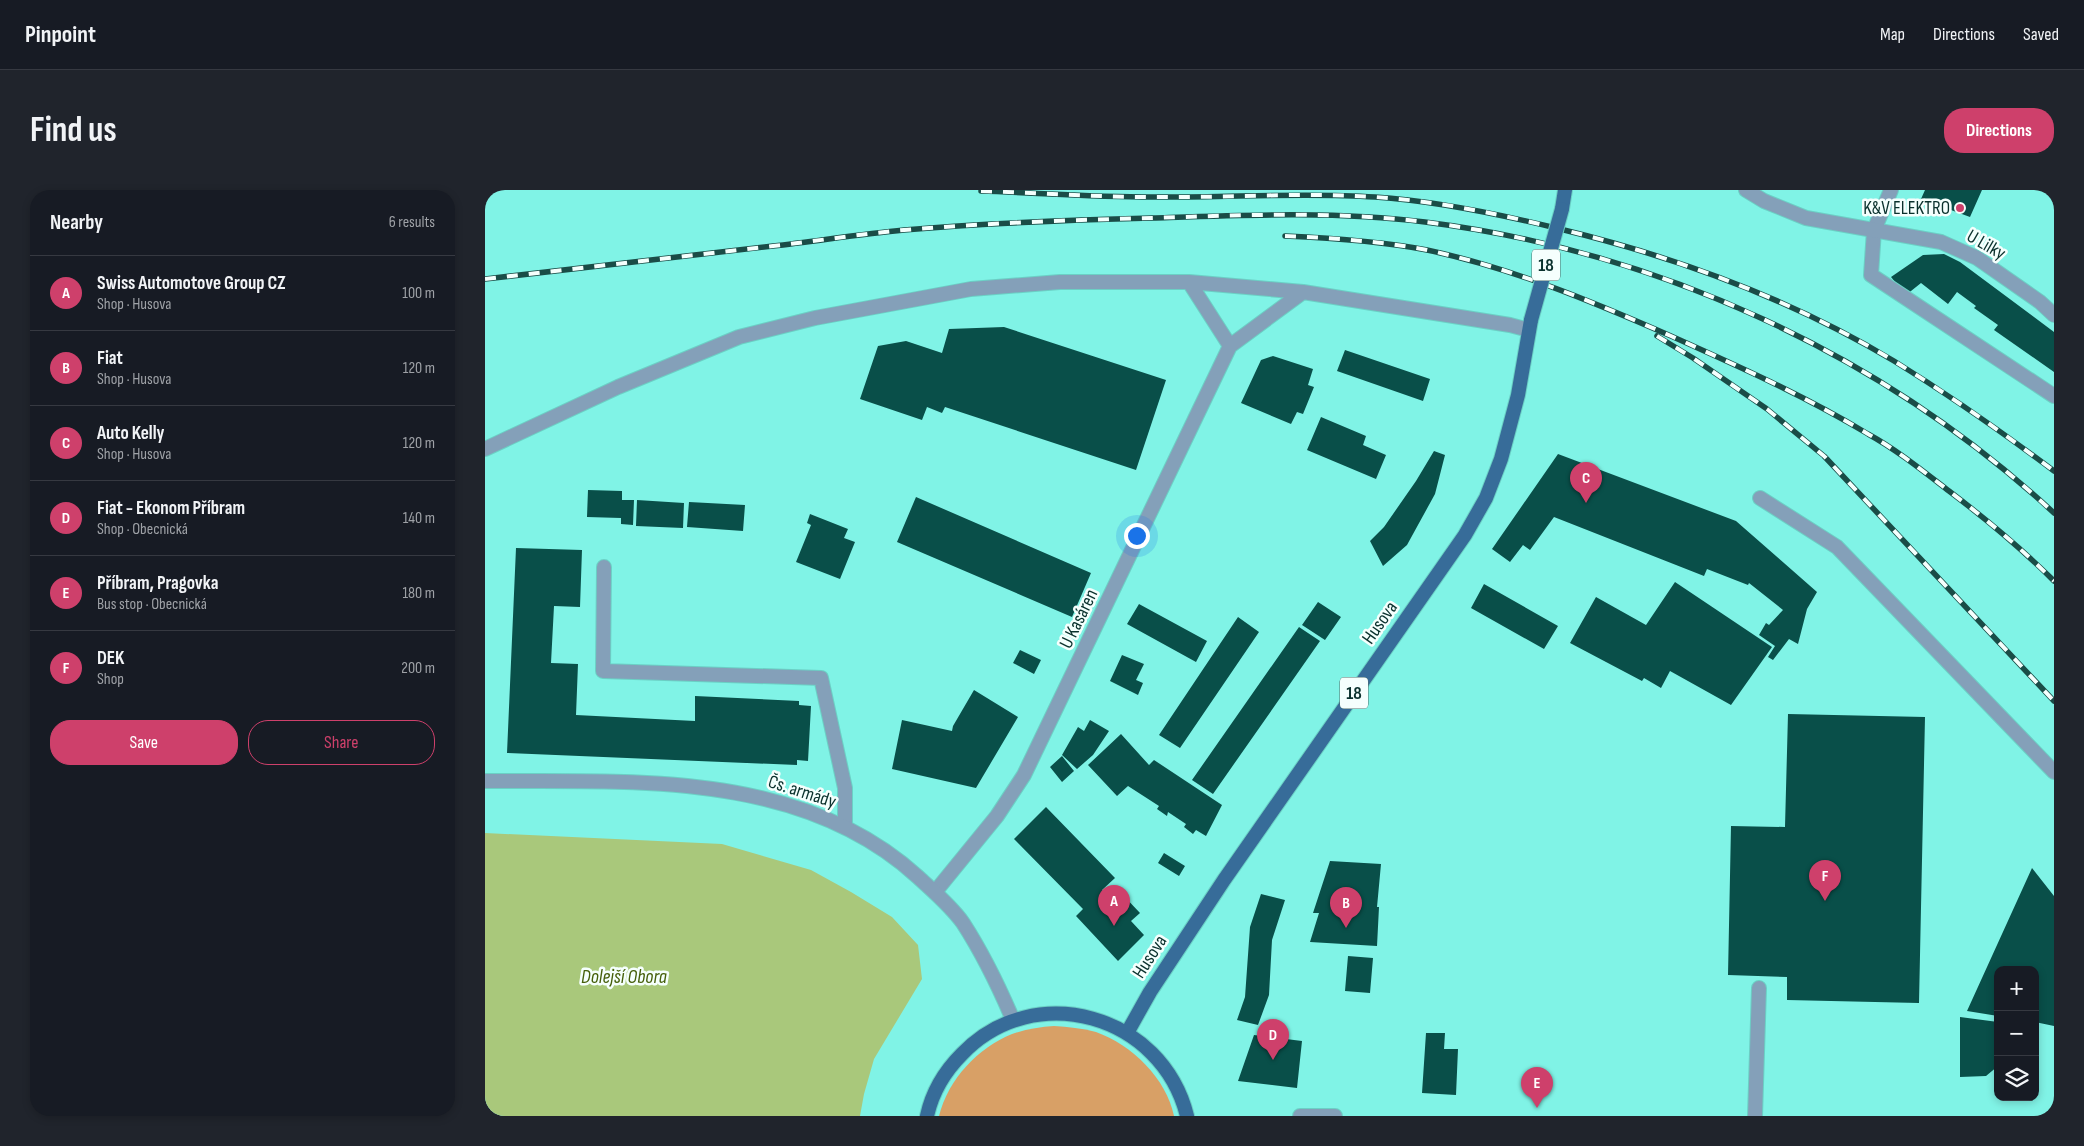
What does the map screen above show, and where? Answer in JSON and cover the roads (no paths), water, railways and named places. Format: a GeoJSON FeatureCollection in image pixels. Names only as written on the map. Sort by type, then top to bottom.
{"type":"FeatureCollection","features":[{"type":"Feature","properties":{"kind":"main road","name":"Husova"},"geometry":{"type":"LineString","coordinates":[[1127,1033],[1149,992],[1224,880],[1465,535],[1486,498],[1501,459],[1518,395],[1530,325],[1562,209],[1565,190]]}},
{"type":"Feature","properties":{"kind":"main road"},"geometry":{"type":"LineString","coordinates":[[927,1116],[929,1106],[939,1083],[953,1063],[977,1040],[1013,1020],[1037,1015],[1062,1013],[1086,1016],[1110,1024],[1127,1033],[1157,1058],[1168,1073],[1178,1089],[1187,1116]]}},
{"type":"Feature","properties":{"kind":"street","name":"U Lilky"},"geometry":{"type":"LineString","coordinates":[[1746,190],[1764,201],[1806,218],[1941,242],[1977,258],[2040,302],[2054,315]]}},
{"type":"Feature","properties":{"kind":"street"},"geometry":{"type":"LineString","coordinates":[[1891,190],[1874,230],[1871,275],[2054,396]]}},
{"type":"Feature","properties":{"kind":"street"},"geometry":{"type":"LineString","coordinates":[[485,449],[609,391],[739,337],[815,318],[971,290],[1060,282],[1189,282],[1303,292],[1511,325],[1530,325]]}},
{"type":"Feature","properties":{"kind":"street"},"geometry":{"type":"LineString","coordinates":[[1189,282],[1231,346]]}},
{"type":"Feature","properties":{"kind":"street","name":"U Kasáren"},"geometry":{"type":"LineString","coordinates":[[935,892],[997,816],[1024,775],[1231,346],[1303,292]]}},
{"type":"Feature","properties":{"kind":"street"},"geometry":{"type":"LineString","coordinates":[[1760,498],[1837,548],[2054,772]]}},
{"type":"Feature","properties":{"kind":"street"},"geometry":{"type":"LineString","coordinates":[[604,567],[603,672],[821,678],[845,788],[845,827]]}},
{"type":"Feature","properties":{"kind":"street","name":"Čs. armády"},"geometry":{"type":"LineString","coordinates":[[485,781],[672,783],[741,793],[795,806],[845,827],[876,844],[898,860],[935,892],[962,921],[994,978],[1013,1020]]}},
{"type":"Feature","properties":{"kind":"street"},"geometry":{"type":"LineString","coordinates":[[1755,1116],[1759,988]]}},
{"type":"Feature","properties":{"kind":"street"},"geometry":{"type":"LineString","coordinates":[[1300,1116],[1335,1116]]}},
{"type":"Feature","properties":{"kind":"water","name":"Dolejší Obora"},"geometry":{"type":"Polygon","coordinates":[[[485,833],[722,844],[811,870],[892,917],[918,945],[922,979],[874,1059],[860,1116],[485,1116],[485,833]]]}},
{"type":"Feature","properties":{"kind":"railway"},"geometry":{"type":"LineString","coordinates":[[981,191],[1131,197],[1319,195],[1375,197],[1491,213],[1603,240],[1732,282],[1815,318],[1894,361],[1955,400],[2054,471]]}},
{"type":"Feature","properties":{"kind":"railway"},"geometry":{"type":"LineString","coordinates":[[485,279],[888,232],[966,225],[1289,215],[1357,216],[1425,222],[1512,236],[1597,257],[1681,285],[1762,319],[1841,359],[1916,405],[1987,456],[2054,513]]}},
{"type":"Feature","properties":{"kind":"railway"},"geometry":{"type":"LineString","coordinates":[[1285,236],[1392,244],[1459,257],[1551,287],[1611,310],[1696,347],[1796,394],[1889,447],[1920,468],[1990,523],[2054,581]]}},
{"type":"Feature","properties":{"kind":"railway"},"geometry":{"type":"LineString","coordinates":[[1657,336],[1693,358],[1767,409],[1824,456],[2054,701]]}},
{"type":"Feature","properties":{"kind":"place","name":"K&V ELEKTRO"},"geometry":{"type":"Point","coordinates":[1960,208]}},
{"type":"Feature","properties":{"kind":"place","name":"Auto Kelly"},"geometry":{"type":"Point","coordinates":[1586,503]}},
{"type":"Feature","properties":{"kind":"place","name":"DEK"},"geometry":{"type":"Point","coordinates":[1825,901]}},
{"type":"Feature","properties":{"kind":"place","name":"Swiss Automotove Group CZ"},"geometry":{"type":"Point","coordinates":[1114,926]}},
{"type":"Feature","properties":{"kind":"place","name":"Fiat"},"geometry":{"type":"Point","coordinates":[1346,928]}},
{"type":"Feature","properties":{"kind":"place","name":"Fiat - Ekonom Příbram"},"geometry":{"type":"Point","coordinates":[1273,1060]}},
{"type":"Feature","properties":{"kind":"place","name":"Příbram, Pragovka"},"geometry":{"type":"Point","coordinates":[1537,1108]}}]}
